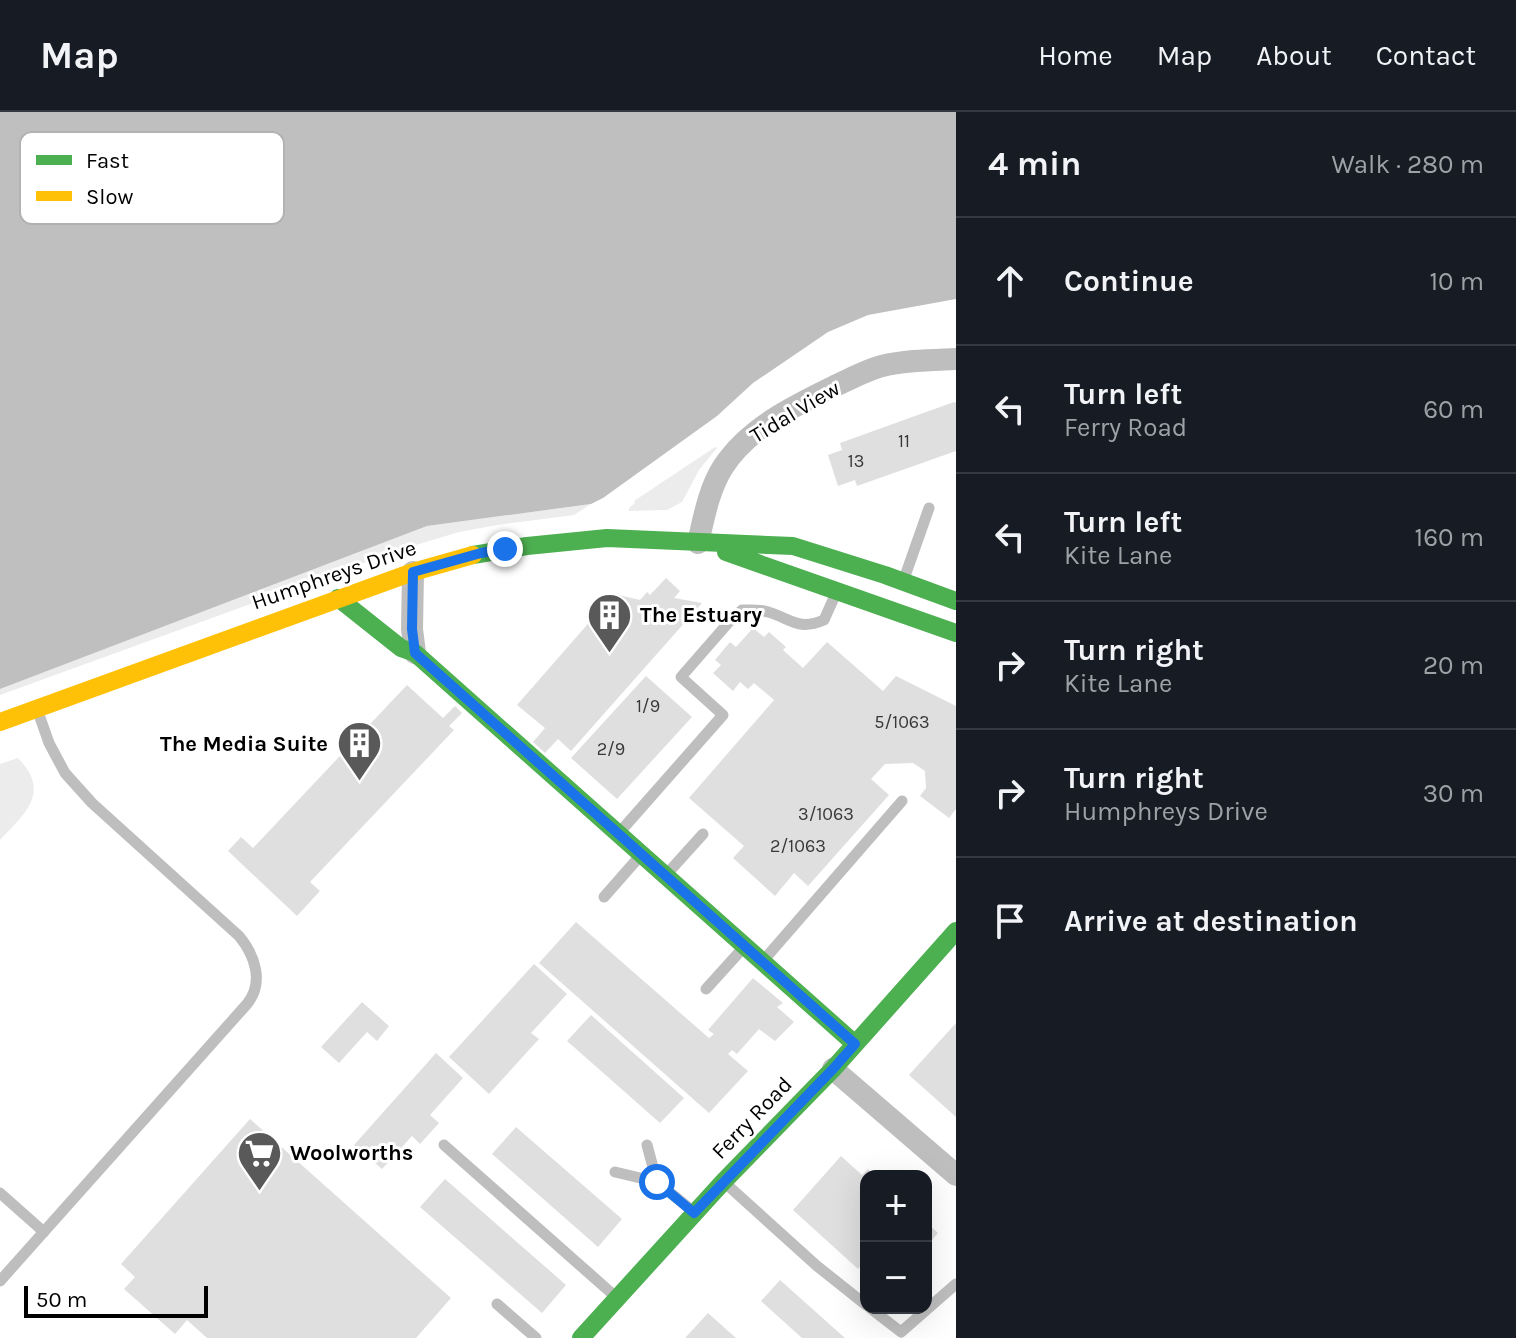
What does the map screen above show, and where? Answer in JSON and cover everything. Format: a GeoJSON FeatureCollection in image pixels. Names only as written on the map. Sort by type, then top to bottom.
{"type":"FeatureCollection","features":[{"type":"Feature","properties":{"kind":"main road","name":"Humphreys Drive"},"geometry":{"type":"LineString","coordinates":[[0,722],[413,572],[481,553],[562,542],[637,538],[793,546],[956,601]]}},
{"type":"Feature","properties":{"kind":"main road","name":"Humphreys Drive"},"geometry":{"type":"LineString","coordinates":[[698,543],[956,633]]}},
{"type":"Feature","properties":{"kind":"main road"},"geometry":{"type":"LineString","coordinates":[[338,598],[401,648],[415,653],[855,1044]]}},
{"type":"Feature","properties":{"kind":"main road","name":"Ferry Road"},"geometry":{"type":"LineString","coordinates":[[581,1338],[723,1182],[949,948],[956,931]]}},
{"type":"Feature","properties":{"kind":"street","name":"Tidal View"},"geometry":{"type":"LineString","coordinates":[[698,543],[717,477],[730,456],[757,430],[807,400],[879,367],[897,362],[956,359]]}},
{"type":"Feature","properties":{"kind":"street"},"geometry":{"type":"LineString","coordinates":[[413,572],[412,629],[415,653]]}},
{"type":"Feature","properties":{"kind":"street"},"geometry":{"type":"LineString","coordinates":[[833,1069],[954,1170]]}},
{"type":"Feature","properties":{"kind":"lane"},"geometry":{"type":"LineString","coordinates":[[903,582],[929,508]]}},
{"type":"Feature","properties":{"kind":"lane"},"geometry":{"type":"LineString","coordinates":[[618,834],[723,715],[681,677],[729,622],[742,610],[766,611],[810,626],[824,620],[838,590]]}},
{"type":"Feature","properties":{"kind":"lane"},"geometry":{"type":"LineString","coordinates":[[0,1281],[252,998],[256,988],[254,961],[249,948],[92,803],[65,773],[49,743],[37,708]]}},
{"type":"Feature","properties":{"kind":"lane"},"geometry":{"type":"LineString","coordinates":[[762,961],[902,801]]}},
{"type":"Feature","properties":{"kind":"lane"},"geometry":{"type":"LineString","coordinates":[[665,875],[703,834]]}},
{"type":"Feature","properties":{"kind":"lane"},"geometry":{"type":"LineString","coordinates":[[604,897],[642,854]]}},
{"type":"Feature","properties":{"kind":"lane"},"geometry":{"type":"LineString","coordinates":[[706,989],[745,946]]}},
{"type":"Feature","properties":{"kind":"lane"},"geometry":{"type":"LineString","coordinates":[[444,1145],[617,1298]]}},
{"type":"Feature","properties":{"kind":"lane"},"geometry":{"type":"LineString","coordinates":[[647,1145],[657,1182]]}},
{"type":"Feature","properties":{"kind":"lane"},"geometry":{"type":"LineString","coordinates":[[615,1172],[657,1182],[694,1213]]}},
{"type":"Feature","properties":{"kind":"lane"},"geometry":{"type":"LineString","coordinates":[[723,1182],[817,1266],[860,1300]]}},
{"type":"Feature","properties":{"kind":"lane"},"geometry":{"type":"LineString","coordinates":[[0,1193],[44,1232]]}},
{"type":"Feature","properties":{"kind":"lane"},"geometry":{"type":"LineString","coordinates":[[932,1305],[956,1284]]}},
{"type":"Feature","properties":{"kind":"lane"},"geometry":{"type":"LineString","coordinates":[[497,1304],[536,1338]]}},
{"type":"Feature","properties":{"kind":"lane"},"geometry":{"type":"LineString","coordinates":[[878,1314],[901,1332],[922,1314]]}},
{"type":"Feature","properties":{"kind":"shaded area"},"geometry":{"type":"Polygon","coordinates":[[[0,112],[956,112],[956,299],[868,315],[828,332],[753,383],[717,416],[591,504],[427,526],[0,689],[0,112]]]}},
{"type":"Feature","properties":{"kind":"shaded area"},"geometry":{"type":"Polygon","coordinates":[[[715,447],[682,502],[667,510],[629,511],[634,501],[715,447]]]}},
{"type":"Feature","properties":{"kind":"shaded area"},"geometry":{"type":"Polygon","coordinates":[[[591,504],[574,515],[459,532],[399,550],[0,695],[0,689],[427,526],[591,504]]]}},
{"type":"Feature","properties":{"kind":"shaded area"},"geometry":{"type":"Polygon","coordinates":[[[18,758],[28,770],[34,792],[26,811],[0,840],[0,764],[18,758]]]}},
{"type":"Feature","properties":{"kind":"building"},"geometry":{"type":"Polygon","coordinates":[[[954,402],[956,451],[857,486],[855,480],[838,486],[828,455],[842,450],[840,443],[954,402]]]}},
{"type":"Feature","properties":{"kind":"building","name":"The Estuary"},"geometry":{"type":"Polygon","coordinates":[[[666,578],[680,591],[674,598],[702,603],[571,751],[558,739],[545,753],[533,742],[545,728],[517,705],[614,594],[640,600],[647,592],[650,595],[666,578]]]}},
{"type":"Feature","properties":{"kind":"building"},"geometry":{"type":"Polygon","coordinates":[[[753,628],[764,637],[769,632],[803,668],[827,642],[883,691],[896,676],[956,706],[956,809],[949,818],[920,796],[926,788],[925,771],[913,763],[885,764],[871,779],[889,795],[808,886],[794,873],[775,896],[733,858],[744,846],[689,798],[774,700],[754,683],[748,689],[740,682],[733,691],[713,673],[721,665],[715,660],[730,642],[736,647],[753,628]]]}},
{"type":"Feature","properties":{"kind":"building"},"geometry":{"type":"Polygon","coordinates":[[[646,676],[692,717],[617,799],[571,758],[646,676]]]}},
{"type":"Feature","properties":{"kind":"building","name":"The Media Suite"},"geometry":{"type":"Polygon","coordinates":[[[407,685],[443,718],[455,706],[462,713],[449,726],[454,730],[310,882],[320,891],[297,916],[228,851],[241,837],[253,848],[407,685]]]}},
{"type":"Feature","properties":{"kind":"building"},"geometry":{"type":"Polygon","coordinates":[[[576,922],[709,1038],[714,1034],[708,1030],[753,978],[783,1003],[777,1007],[794,1022],[775,1041],[759,1029],[737,1054],[732,1050],[728,1054],[748,1071],[709,1113],[539,963],[576,922]]]}},
{"type":"Feature","properties":{"kind":"building"},"geometry":{"type":"Polygon","coordinates":[[[534,964],[567,994],[531,1033],[539,1039],[489,1094],[449,1057],[534,964]]]}},
{"type":"Feature","properties":{"kind":"building"},"geometry":{"type":"Polygon","coordinates":[[[362,1002],[389,1026],[377,1041],[367,1032],[339,1063],[321,1047],[362,1002]]]}},
{"type":"Feature","properties":{"kind":"building"},"geometry":{"type":"Polygon","coordinates":[[[591,1015],[684,1098],[660,1123],[567,1041],[591,1015]]]}},
{"type":"Feature","properties":{"kind":"building"},"geometry":{"type":"Polygon","coordinates":[[[956,1023],[956,1117],[909,1075],[956,1023]]]}},
{"type":"Feature","properties":{"kind":"building"},"geometry":{"type":"Polygon","coordinates":[[[436,1053],[463,1078],[430,1115],[439,1123],[420,1144],[412,1136],[382,1169],[354,1145],[436,1053]]]}},
{"type":"Feature","properties":{"kind":"building","name":"Woolworths"},"geometry":{"type":"Polygon","coordinates":[[[250,1119],[451,1298],[416,1338],[207,1338],[187,1320],[175,1334],[124,1289],[135,1277],[121,1264],[250,1119]]]}},
{"type":"Feature","properties":{"kind":"building"},"geometry":{"type":"Polygon","coordinates":[[[516,1127],[622,1219],[598,1247],[492,1154],[516,1127]]]}},
{"type":"Feature","properties":{"kind":"building"},"geometry":{"type":"Polygon","coordinates":[[[841,1156],[860,1173],[860,1267],[858,1269],[793,1210],[841,1156]]]}},
{"type":"Feature","properties":{"kind":"building"},"geometry":{"type":"Polygon","coordinates":[[[445,1179],[566,1285],[542,1313],[420,1207],[445,1179]]]}},
{"type":"Feature","properties":{"kind":"building"},"geometry":{"type":"Polygon","coordinates":[[[780,1280],[845,1338],[802,1338],[761,1301],[780,1280]]]}},
{"type":"Feature","properties":{"kind":"building"},"geometry":{"type":"Polygon","coordinates":[[[708,1313],[736,1338],[685,1338],[708,1313]]]}},
{"type":"Feature","properties":{"kind":"traffic: fast"},"geometry":{"type":"LineString","coordinates":[[473,555],[607,538],[793,546],[956,601]]}},
{"type":"Feature","properties":{"kind":"traffic: fast"},"geometry":{"type":"LineString","coordinates":[[726,552],[956,633]]}},
{"type":"Feature","properties":{"kind":"traffic: fast"},"geometry":{"type":"LineString","coordinates":[[338,598],[401,648],[415,653],[855,1044]]}},
{"type":"Feature","properties":{"kind":"traffic: fast"},"geometry":{"type":"LineString","coordinates":[[581,1338],[723,1182],[833,1069],[956,931]]}},
{"type":"Feature","properties":{"kind":"traffic: slow"},"geometry":{"type":"LineString","coordinates":[[0,722],[413,572],[473,555]]}},
{"type":"Feature","properties":{"kind":"place","name":"The Estuary"},"geometry":{"type":"Point","coordinates":[609,654]}},
{"type":"Feature","properties":{"kind":"place","name":"The Media Suite"},"geometry":{"type":"Point","coordinates":[359,783]}},
{"type":"Feature","properties":{"kind":"place","name":"Woolworths"},"geometry":{"type":"Point","coordinates":[259,1192]}},
{"type":"Feature","properties":{"kind":"route"},"geometry":{"type":"LineString","coordinates":[[505,549],[413,572],[412,629],[415,653],[855,1044],[694,1213],[657,1182]]}}]}
